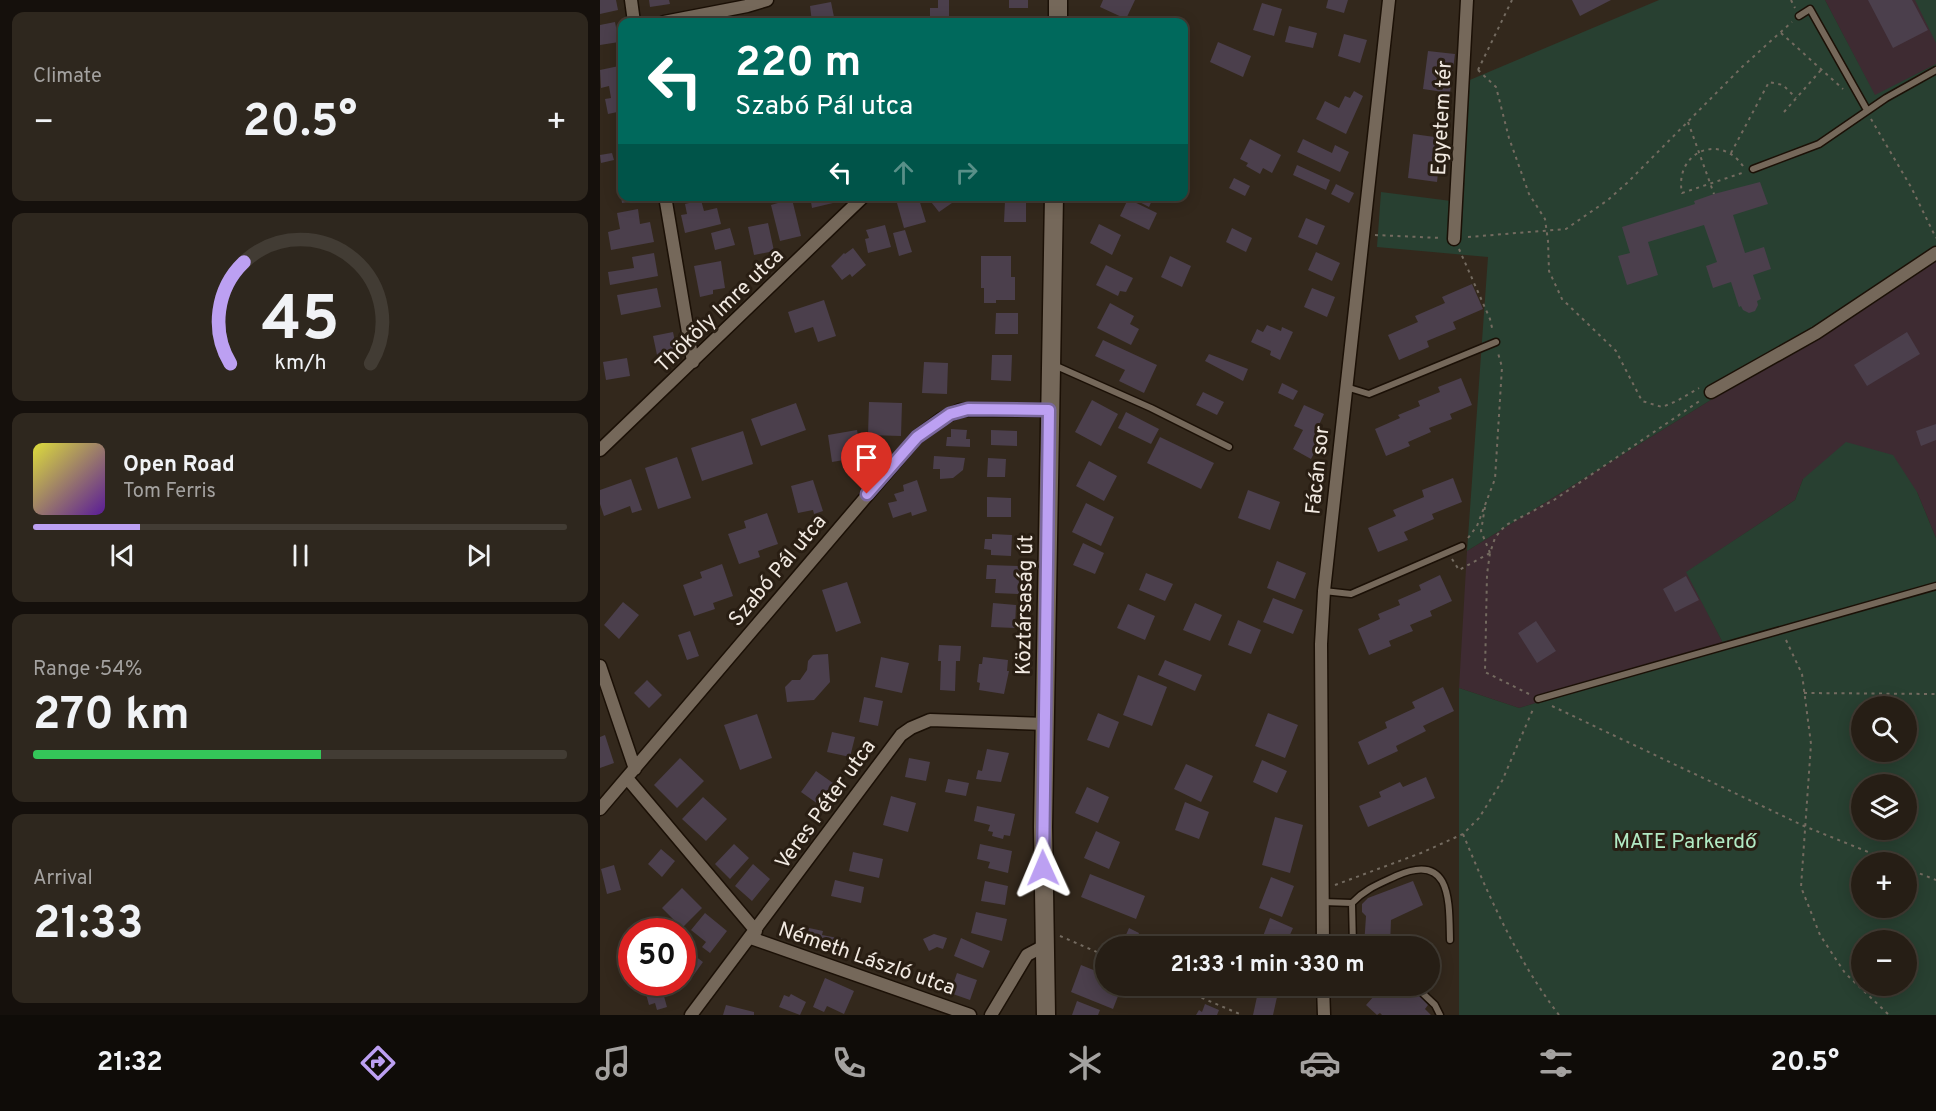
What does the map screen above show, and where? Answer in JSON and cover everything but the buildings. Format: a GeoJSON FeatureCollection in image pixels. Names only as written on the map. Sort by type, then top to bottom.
{"type":"FeatureCollection","features":[{"type":"Feature","properties":{"kind":"main road"},"geometry":{"type":"LineString","coordinates":[[1058,0],[1058,18]]}},
{"type":"Feature","properties":{"kind":"main road","name":"Köztársaság út"},"geometry":{"type":"LineString","coordinates":[[1046,1015],[1043,827],[1054,201]]}},
{"type":"Feature","properties":{"kind":"street"},"geometry":{"type":"LineString","coordinates":[[630,0],[633,18]]}},
{"type":"Feature","properties":{"kind":"street"},"geometry":{"type":"LineString","coordinates":[[685,18],[767,0]]}},
{"type":"Feature","properties":{"kind":"street","name":"Fácán sor"},"geometry":{"type":"LineString","coordinates":[[1323,936],[1321,644],[1324,591],[1389,0]]}},
{"type":"Feature","properties":{"kind":"street","name":"Egyetem tér"},"geometry":{"type":"LineString","coordinates":[[1454,238],[1467,0]]}},
{"type":"Feature","properties":{"kind":"street"},"geometry":{"type":"LineString","coordinates":[[666,201],[693,362]]}},
{"type":"Feature","properties":{"kind":"street","name":"Thököly Imre utca"},"geometry":{"type":"LineString","coordinates":[[600,450],[859,201]]}},
{"type":"Feature","properties":{"kind":"street"},"geometry":{"type":"LineString","coordinates":[[1712,392],[1816,333],[1931,263],[1936,253]]}},
{"type":"Feature","properties":{"kind":"street","name":"Szabó Pál utca"},"geometry":{"type":"LineString","coordinates":[[600,809],[917,437],[941,419],[960,410],[1049,410]]}},
{"type":"Feature","properties":{"kind":"street","name":"Németh László utca"},"geometry":{"type":"LineString","coordinates":[[600,666],[631,773],[753,934],[970,1015]]}},
{"type":"Feature","properties":{"kind":"street","name":"Veres Péter utca"},"geometry":{"type":"LineString","coordinates":[[691,1015],[901,735],[930,720],[1046,724]]}},
{"type":"Feature","properties":{"kind":"street"},"geometry":{"type":"LineString","coordinates":[[991,1015],[1027,955],[1044,938]]}},
{"type":"Feature","properties":{"kind":"street"},"geometry":{"type":"LineString","coordinates":[[1323,996],[1324,1015]]}},
{"type":"Feature","properties":{"kind":"lane"},"geometry":{"type":"LineString","coordinates":[[1799,16],[1810,9],[1867,111]]}},
{"type":"Feature","properties":{"kind":"lane"},"geometry":{"type":"LineString","coordinates":[[1754,169],[1819,144],[1886,98],[1936,70]]}},
{"type":"Feature","properties":{"kind":"lane"},"geometry":{"type":"LineString","coordinates":[[1346,387],[1369,394],[1496,342]]}},
{"type":"Feature","properties":{"kind":"lane"},"geometry":{"type":"LineString","coordinates":[[1050,364],[1151,408],[1229,447]]}},
{"type":"Feature","properties":{"kind":"lane"},"geometry":{"type":"LineString","coordinates":[[1324,591],[1351,594],[1462,546]]}},
{"type":"Feature","properties":{"kind":"lane"},"geometry":{"type":"LineString","coordinates":[[1538,699],[1936,586]]}},
{"type":"Feature","properties":{"kind":"lane"},"geometry":{"type":"LineString","coordinates":[[1353,936],[1352,903],[1367,889],[1410,870],[1427,869],[1440,879],[1448,895],[1450,940]]}},
{"type":"Feature","properties":{"kind":"lane"},"geometry":{"type":"LineString","coordinates":[[1323,896],[1352,903]]}},
{"type":"Feature","properties":{"kind":"lane"},"geometry":{"type":"LineString","coordinates":[[1426,996],[1435,1005],[1440,1015]]}},
{"type":"Feature","properties":{"kind":"path"},"geometry":{"type":"LineString","coordinates":[[1512,0],[1478,70],[1496,87],[1509,138],[1529,194],[1545,219],[1549,271],[1562,299],[1616,351],[1642,402],[1662,407],[1677,401],[1703,385],[1712,392],[1554,500],[1508,524],[1495,538],[1487,574],[1485,672],[1804,826],[1868,852]]}},
{"type":"Feature","properties":{"kind":"path"},"geometry":{"type":"LineString","coordinates":[[1363,235],[1454,238],[1566,228],[1608,200],[1743,66],[1799,16]]}},
{"type":"Feature","properties":{"kind":"path"},"geometry":{"type":"LineString","coordinates":[[1780,32],[1844,90]]}},
{"type":"Feature","properties":{"kind":"path"},"geometry":{"type":"LineString","coordinates":[[1784,112],[1821,70]]}},
{"type":"Feature","properties":{"kind":"path"},"geometry":{"type":"LineString","coordinates":[[1731,154],[1769,82],[1782,85],[1796,98]]}},
{"type":"Feature","properties":{"kind":"path"},"geometry":{"type":"LineString","coordinates":[[1867,111],[1911,187],[1936,238]]}},
{"type":"Feature","properties":{"kind":"path"},"geometry":{"type":"LineString","coordinates":[[1688,122],[1714,194]]}},
{"type":"Feature","properties":{"kind":"path"},"geometry":{"type":"LineString","coordinates":[[1745,172],[1742,164],[1731,154],[1720,149],[1711,149],[1699,153],[1688,161],[1683,169],[1680,184],[1682,193],[1710,184],[1754,169]]}},
{"type":"Feature","properties":{"kind":"path"},"geometry":{"type":"LineString","coordinates":[[1454,238],[1490,319],[1502,367],[1495,479],[1477,526],[1462,546]]}},
{"type":"Feature","properties":{"kind":"path"},"geometry":{"type":"LineString","coordinates":[[1486,501],[1481,531],[1490,553]]}},
{"type":"Feature","properties":{"kind":"path"},"geometry":{"type":"LineString","coordinates":[[1459,570],[1490,553]]}},
{"type":"Feature","properties":{"kind":"path"},"geometry":{"type":"LineString","coordinates":[[1781,629],[1802,674],[1811,744],[1801,886],[1820,935],[1845,973],[1889,1015]]}},
{"type":"Feature","properties":{"kind":"path"},"geometry":{"type":"LineString","coordinates":[[1804,693],[1936,694]]}},
{"type":"Feature","properties":{"kind":"path"},"geometry":{"type":"LineString","coordinates":[[1323,896],[1463,834],[1479,818],[1502,781],[1538,699]]}},
{"type":"Feature","properties":{"kind":"path"},"geometry":{"type":"LineString","coordinates":[[1463,834],[1501,921],[1539,989],[1559,1015]]}},
{"type":"Feature","properties":{"kind":"path"},"geometry":{"type":"LineString","coordinates":[[1917,872],[1936,880]]}},
{"type":"Feature","properties":{"kind":"path"},"geometry":{"type":"LineString","coordinates":[[1044,938],[1095,953]]}},
{"type":"Feature","properties":{"kind":"path"},"geometry":{"type":"LineString","coordinates":[[1197,996],[1242,1015]]}},
{"type":"Feature","properties":{"kind":"shaded area"},"geometry":{"type":"Polygon","coordinates":[[[1825,0],[1936,0],[1936,64],[1875,96],[1825,0]]]}},
{"type":"Feature","properties":{"kind":"shaded area"},"geometry":{"type":"Polygon","coordinates":[[[1936,258],[1936,538],[1917,492],[1803,479],[1795,500],[1687,572],[1725,647],[1519,708],[1459,688],[1467,551],[1936,258]]]}},
{"type":"Feature","properties":{"kind":"green space"},"geometry":{"type":"Polygon","coordinates":[[[1659,0],[1825,0],[1875,95],[1936,64],[1936,258],[1467,551],[1488,257],[1377,247],[1381,192],[1459,202],[1465,82],[1659,0]]]}},
{"type":"Feature","properties":{"kind":"green space"},"geometry":{"type":"Polygon","coordinates":[[[1915,0],[1936,0],[1936,43],[1915,0]]]}},
{"type":"Feature","properties":{"kind":"green space","name":"MATE Parkerdő"},"geometry":{"type":"Polygon","coordinates":[[[1846,442],[1893,455],[1917,492],[1936,538],[1936,1015],[1459,1015],[1459,688],[1519,708],[1725,647],[1686,572],[1795,500],[1803,479],[1846,442]]]}},
{"type":"Feature","properties":{"kind":"route"},"geometry":{"type":"LineString","coordinates":[[867,494],[897,457],[917,437],[950,414],[968,409],[1049,410],[1043,868]]}}]}
